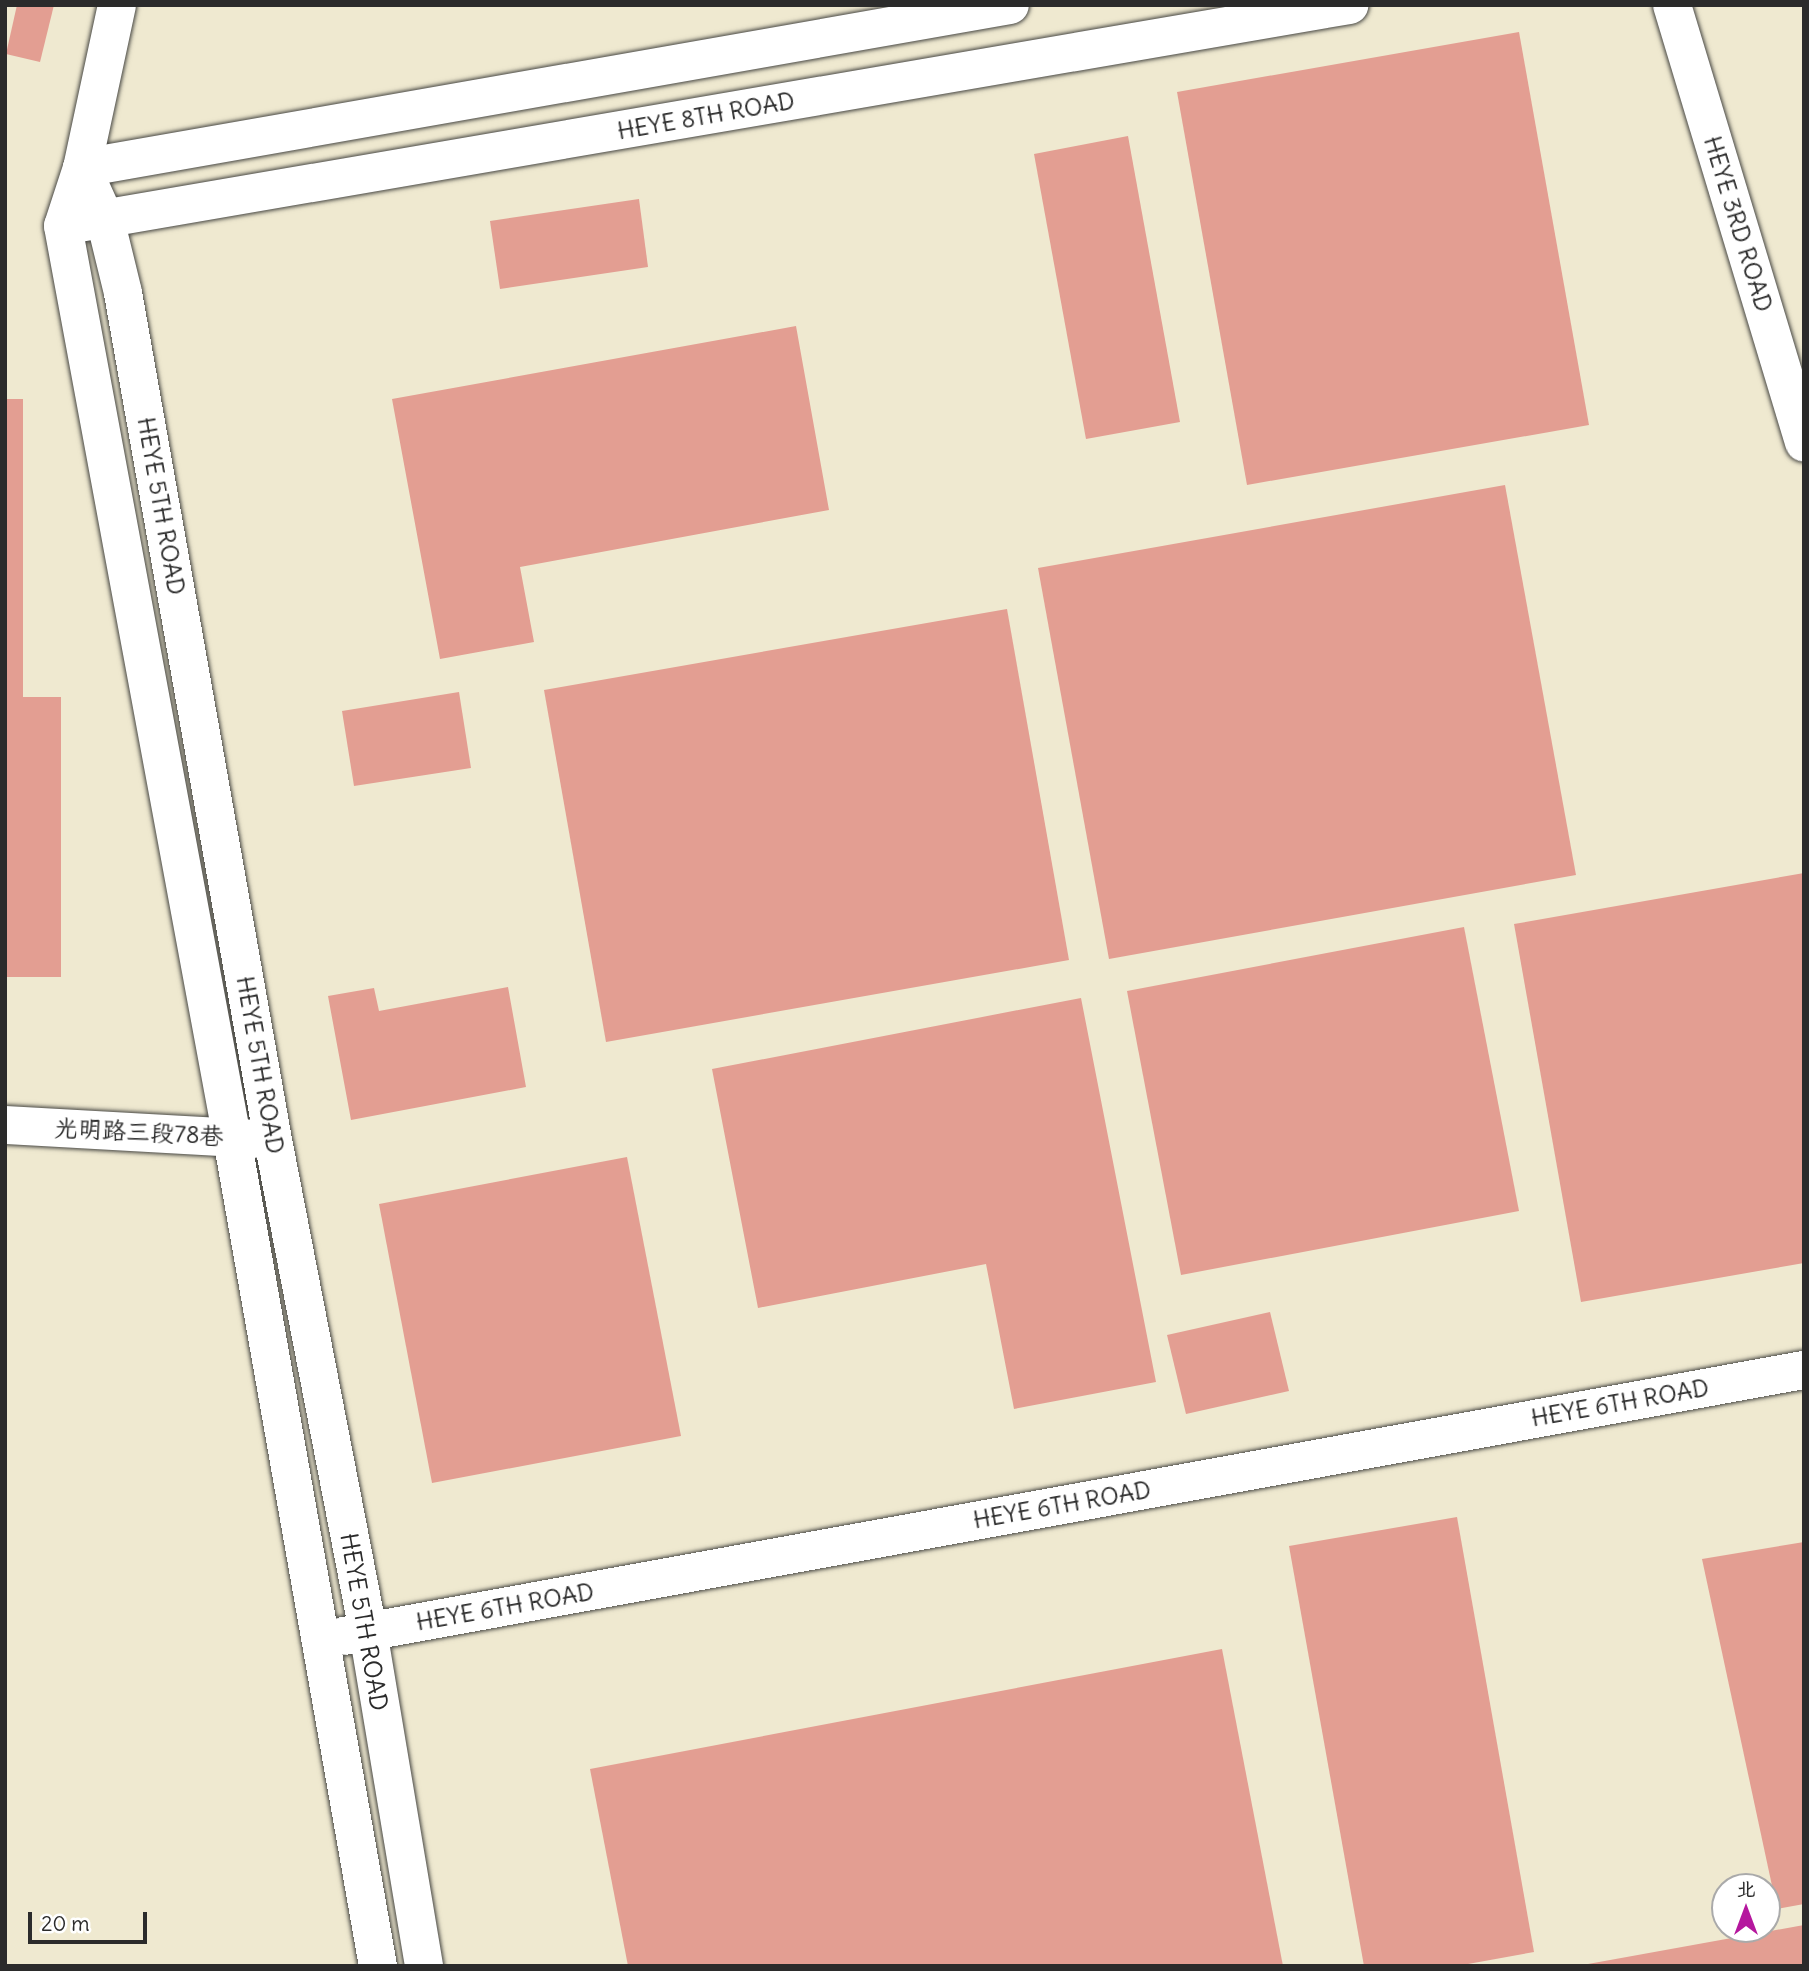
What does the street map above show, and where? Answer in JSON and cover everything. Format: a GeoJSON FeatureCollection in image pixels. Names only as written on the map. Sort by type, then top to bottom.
{"type":"FeatureCollection","features":[{"type":"Feature","properties":{"kind":"street","name":"HEYE 5TH ROAD"},"geometry":{"type":"LineString","coordinates":[[117,5],[82,168],[64,226],[232,1138],[378,1966]]}},
{"type":"Feature","properties":{"kind":"street"},"geometry":{"type":"LineString","coordinates":[[82,168],[1010,5]]}},
{"type":"Feature","properties":{"kind":"street","name":"HEYE 8TH ROAD"},"geometry":{"type":"LineString","coordinates":[[64,226],[1349,5]]}},
{"type":"Feature","properties":{"kind":"street","name":"HEYE 3RD ROAD"},"geometry":{"type":"LineString","coordinates":[[1672,5],[1804,442]]}},
{"type":"Feature","properties":{"kind":"street","name":"HEYE 5TH ROAD"},"geometry":{"type":"LineString","coordinates":[[82,168],[105,219],[123,293],[273,1139],[368,1632],[424,1966]]}},
{"type":"Feature","properties":{"kind":"street","name":"光明路三段78巷"},"geometry":{"type":"LineString","coordinates":[[5,1125],[273,1139]]}},
{"type":"Feature","properties":{"kind":"street","name":"HEYE 6TH ROAD"},"geometry":{"type":"LineString","coordinates":[[321,1640],[1804,1370]]}},
{"type":"Feature","properties":{"kind":"building"},"geometry":{"type":"Polygon","coordinates":[[[17,5],[54,5],[40,62],[6,54],[17,5]]]}},
{"type":"Feature","properties":{"kind":"building"},"geometry":{"type":"Polygon","coordinates":[[[1519,32],[1589,425],[1247,485],[1177,92],[1519,32]]]}},
{"type":"Feature","properties":{"kind":"building"},"geometry":{"type":"Polygon","coordinates":[[[1128,136],[1180,422],[1086,439],[1034,154],[1128,136]]]}},
{"type":"Feature","properties":{"kind":"building"},"geometry":{"type":"Polygon","coordinates":[[[639,199],[648,267],[500,289],[490,221],[639,199]]]}},
{"type":"Feature","properties":{"kind":"building"},"geometry":{"type":"Polygon","coordinates":[[[796,326],[829,510],[520,567],[534,642],[440,659],[392,399],[796,326]]]}},
{"type":"Feature","properties":{"kind":"building"},"geometry":{"type":"Polygon","coordinates":[[[5,399],[23,399],[23,697],[61,697],[61,977],[5,977],[5,399]]]}},
{"type":"Feature","properties":{"kind":"building"},"geometry":{"type":"Polygon","coordinates":[[[1505,485],[1576,875],[1109,959],[1038,568],[1505,485]]]}},
{"type":"Feature","properties":{"kind":"building"},"geometry":{"type":"Polygon","coordinates":[[[1007,609],[1069,960],[606,1042],[544,690],[1007,609]]]}},
{"type":"Feature","properties":{"kind":"building"},"geometry":{"type":"Polygon","coordinates":[[[459,692],[471,768],[354,786],[342,711],[459,692]]]}},
{"type":"Feature","properties":{"kind":"building"},"geometry":{"type":"Polygon","coordinates":[[[1804,873],[1804,1263],[1581,1302],[1514,924],[1804,873]]]}},
{"type":"Feature","properties":{"kind":"building"},"geometry":{"type":"Polygon","coordinates":[[[1464,927],[1519,1211],[1181,1275],[1127,991],[1464,927]]]}},
{"type":"Feature","properties":{"kind":"building"},"geometry":{"type":"Polygon","coordinates":[[[508,987],[526,1087],[351,1120],[328,996],[374,988],[379,1011],[508,987]]]}},
{"type":"Feature","properties":{"kind":"building"},"geometry":{"type":"Polygon","coordinates":[[[1081,998],[1156,1382],[1014,1409],[986,1264],[758,1308],[712,1069],[1081,998]]]}},
{"type":"Feature","properties":{"kind":"building"},"geometry":{"type":"Polygon","coordinates":[[[627,1157],[681,1436],[432,1483],[379,1204],[627,1157]]]}},
{"type":"Feature","properties":{"kind":"building"},"geometry":{"type":"Polygon","coordinates":[[[1270,1312],[1289,1391],[1186,1414],[1167,1335],[1270,1312]]]}},
{"type":"Feature","properties":{"kind":"building"},"geometry":{"type":"Polygon","coordinates":[[[1457,1517],[1534,1952],[1457,1966],[1364,1966],[1289,1546],[1457,1517]]]}},
{"type":"Feature","properties":{"kind":"building"},"geometry":{"type":"Polygon","coordinates":[[[1804,1542],[1804,1904],[1781,1908],[1781,1873],[1769,1873],[1702,1559],[1804,1542]]]}},
{"type":"Feature","properties":{"kind":"building"},"geometry":{"type":"Polygon","coordinates":[[[1222,1649],[1283,1966],[628,1966],[590,1769],[1222,1649]]]}},
{"type":"Feature","properties":{"kind":"building"},"geometry":{"type":"Polygon","coordinates":[[[1804,1925],[1804,1966],[1588,1964],[1711,1942],[1781,1943],[1781,1929],[1804,1925]]]}}]}
